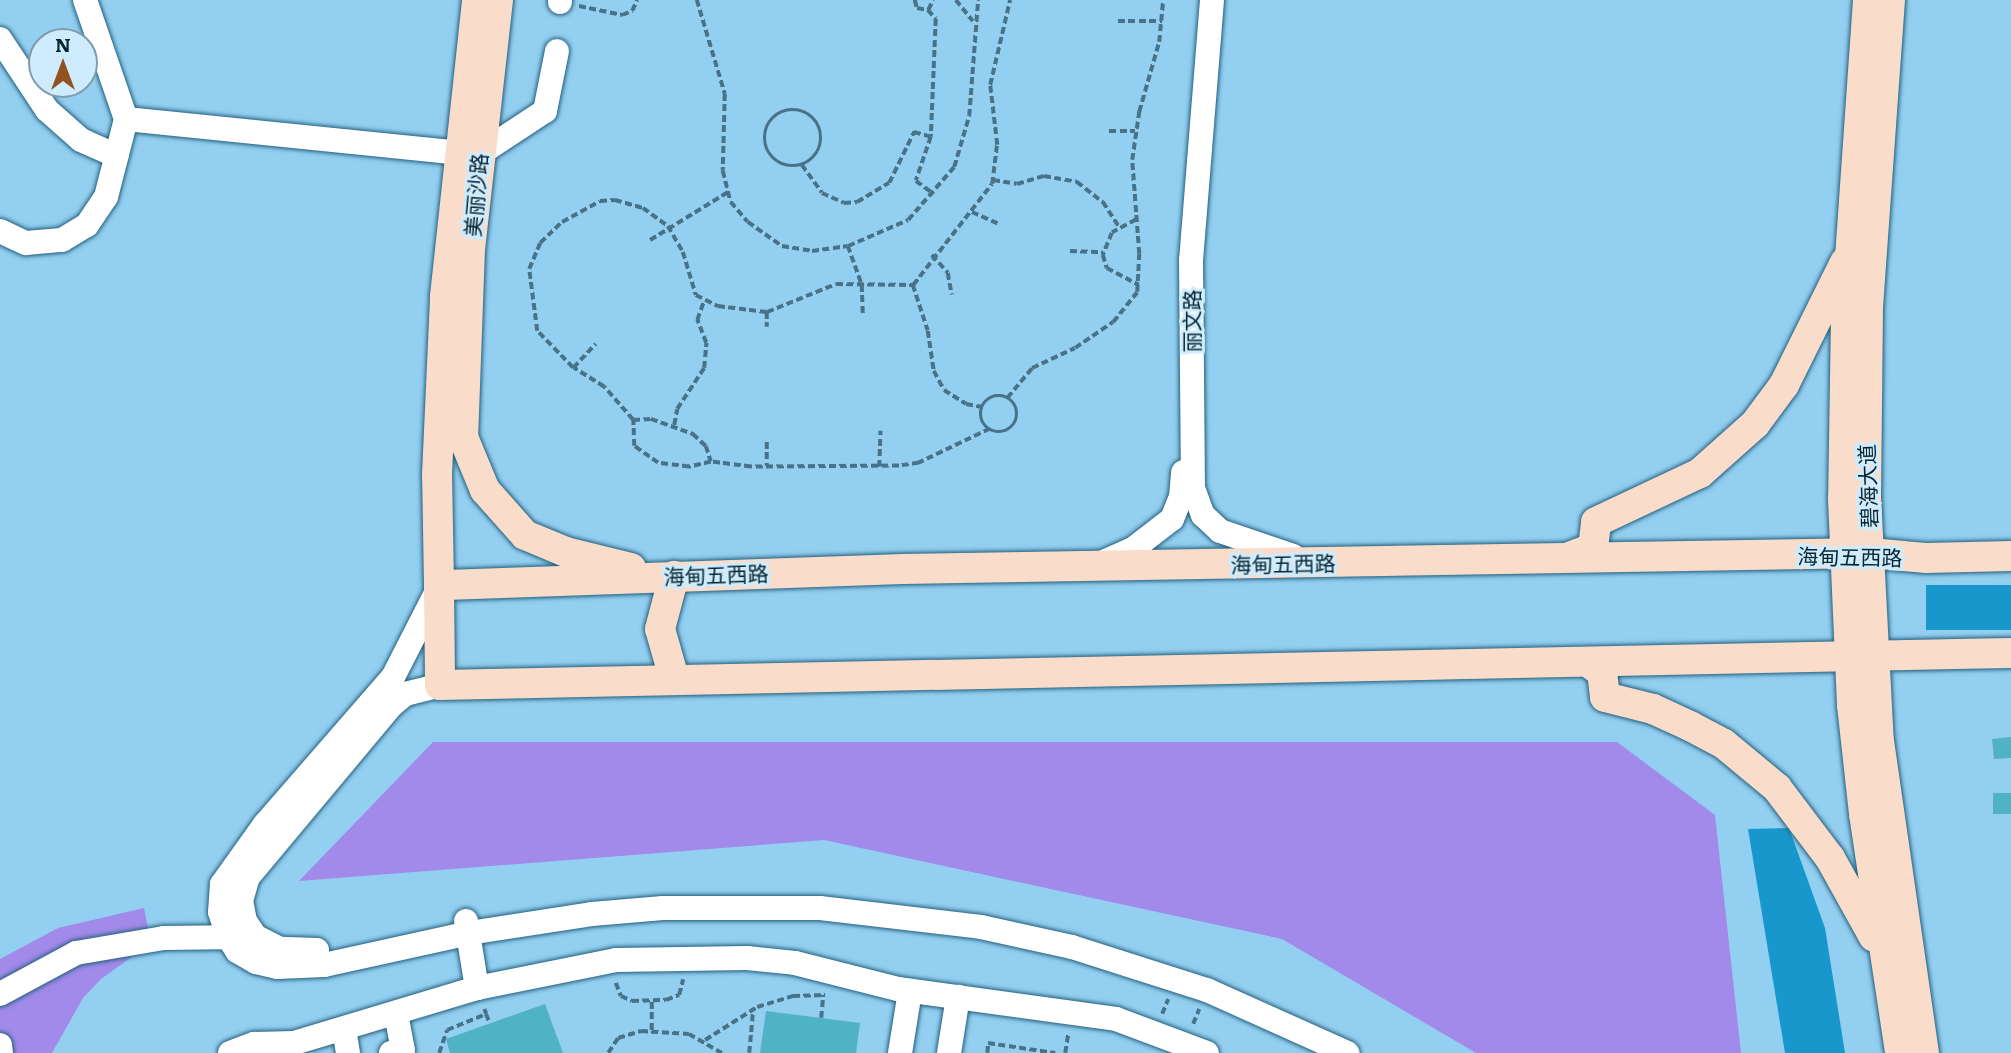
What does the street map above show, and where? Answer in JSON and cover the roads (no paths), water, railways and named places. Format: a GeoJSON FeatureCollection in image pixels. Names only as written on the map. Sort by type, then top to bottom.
{"type":"FeatureCollection","features":[{"type":"Feature","properties":{"kind":"main road","name":"美丽沙路"},"geometry":{"type":"LineString","coordinates":[[451,390],[477,0]]}},
{"type":"Feature","properties":{"kind":"main road","name":"美丽沙路"},"geometry":{"type":"LineString","coordinates":[[468,154],[498,0]]}},
{"type":"Feature","properties":{"kind":"main road","name":"碧海大道"},"geometry":{"type":"LineString","coordinates":[[1868,0],[1850,253],[1843,415],[1857,553],[1862,656],[1864,814],[1900,1053]]}},
{"type":"Feature","properties":{"kind":"main road","name":"碧海大道"},"geometry":{"type":"LineString","coordinates":[[1857,553],[1868,308],[1890,0]]}},
{"type":"Feature","properties":{"kind":"main road"},"geometry":{"type":"LineString","coordinates":[[1569,558],[1593,548],[1596,522],[1700,472],[1755,424],[1784,385],[1850,253]]}},
{"type":"Feature","properties":{"kind":"main road"},"geometry":{"type":"LineString","coordinates":[[451,390],[468,453],[485,490],[509,522],[544,544],[669,576],[660,629],[659,678]]}},
{"type":"Feature","properties":{"kind":"main road"},"geometry":{"type":"LineString","coordinates":[[451,390],[439,585],[440,685],[659,678],[2011,653]]}},
{"type":"Feature","properties":{"kind":"main road","name":"海甸五西路"},"geometry":{"type":"LineString","coordinates":[[439,585],[669,576],[1318,562],[1857,553],[1926,558],[2011,556]]}},
{"type":"Feature","properties":{"kind":"main road","name":"碧海大道"},"geometry":{"type":"LineString","coordinates":[[1862,656],[1924,1053]]}},
{"type":"Feature","properties":{"kind":"main road"},"geometry":{"type":"LineString","coordinates":[[1588,662],[1602,672],[1605,697],[1653,709],[1690,726],[1724,744],[1777,788],[1830,858],[1883,949]]}},
{"type":"Feature","properties":{"kind":"street"},"geometry":{"type":"LineString","coordinates":[[0,231],[37,244],[75,233],[101,207],[126,119],[85,0]]}},
{"type":"Feature","properties":{"kind":"street","name":"丽文路"},"geometry":{"type":"LineString","coordinates":[[1092,567],[1149,539],[1172,519],[1181,497],[1186,192],[1204,0]]}},
{"type":"Feature","properties":{"kind":"street","name":"丽文路"},"geometry":{"type":"LineString","coordinates":[[1212,0],[1191,260],[1193,488],[1203,515],[1220,531],[1243,542],[1318,562]]}},
{"type":"Feature","properties":{"kind":"street"},"geometry":{"type":"LineString","coordinates":[[0,39],[47,110],[81,140],[117,156]]}},
{"type":"Feature","properties":{"kind":"street"},"geometry":{"type":"LineString","coordinates":[[126,119],[468,154],[545,111],[557,51]]}},
{"type":"Feature","properties":{"kind":"street"},"geometry":{"type":"LineString","coordinates":[[237,929],[220,895],[229,871],[393,677],[439,585]]}},
{"type":"Feature","properties":{"kind":"street"},"geometry":{"type":"LineString","coordinates":[[440,685],[405,694],[392,705],[265,853],[243,888],[237,951],[256,962],[300,967],[468,927],[586,904],[709,895],[838,899],[954,912],[1045,930],[1166,964],[1252,996],[1368,1053]]}},
{"type":"Feature","properties":{"kind":"street"},"geometry":{"type":"LineString","coordinates":[[468,927],[663,908],[820,908],[981,927],[1072,947],[1176,979],[1207,990],[1347,1053]]}},
{"type":"Feature","properties":{"kind":"street"},"geometry":{"type":"LineString","coordinates":[[0,982],[54,951],[97,936],[163,923],[237,929]]}},
{"type":"Feature","properties":{"kind":"street"},"geometry":{"type":"LineString","coordinates":[[468,927],[477,988]]}},
{"type":"Feature","properties":{"kind":"street"},"geometry":{"type":"LineString","coordinates":[[0,994],[76,953],[237,929]]}},
{"type":"Feature","properties":{"kind":"street"},"geometry":{"type":"LineString","coordinates":[[230,1053],[254,1044],[346,1041],[396,1015],[477,988],[616,960],[683,958],[795,963],[910,991],[1062,1009],[1155,1032],[1196,1049]]}},
{"type":"Feature","properties":{"kind":"street"},"geometry":{"type":"LineString","coordinates":[[901,1053],[910,991]]}},
{"type":"Feature","properties":{"kind":"street"},"geometry":{"type":"LineString","coordinates":[[949,1053],[958,997]]}},
{"type":"Feature","properties":{"kind":"street"},"geometry":{"type":"LineString","coordinates":[[391,1053],[403,1050],[396,1015]]}},
{"type":"Feature","properties":{"kind":"water"},"geometry":{"type":"Polygon","coordinates":[[[1926,585],[2011,585],[2011,630],[1926,630],[1926,585]]]}},
{"type":"Feature","properties":{"kind":"water"},"geometry":{"type":"Polygon","coordinates":[[[1789,828],[1825,928],[1845,1053],[1785,1053],[1748,829],[1789,828]]]}}]}
